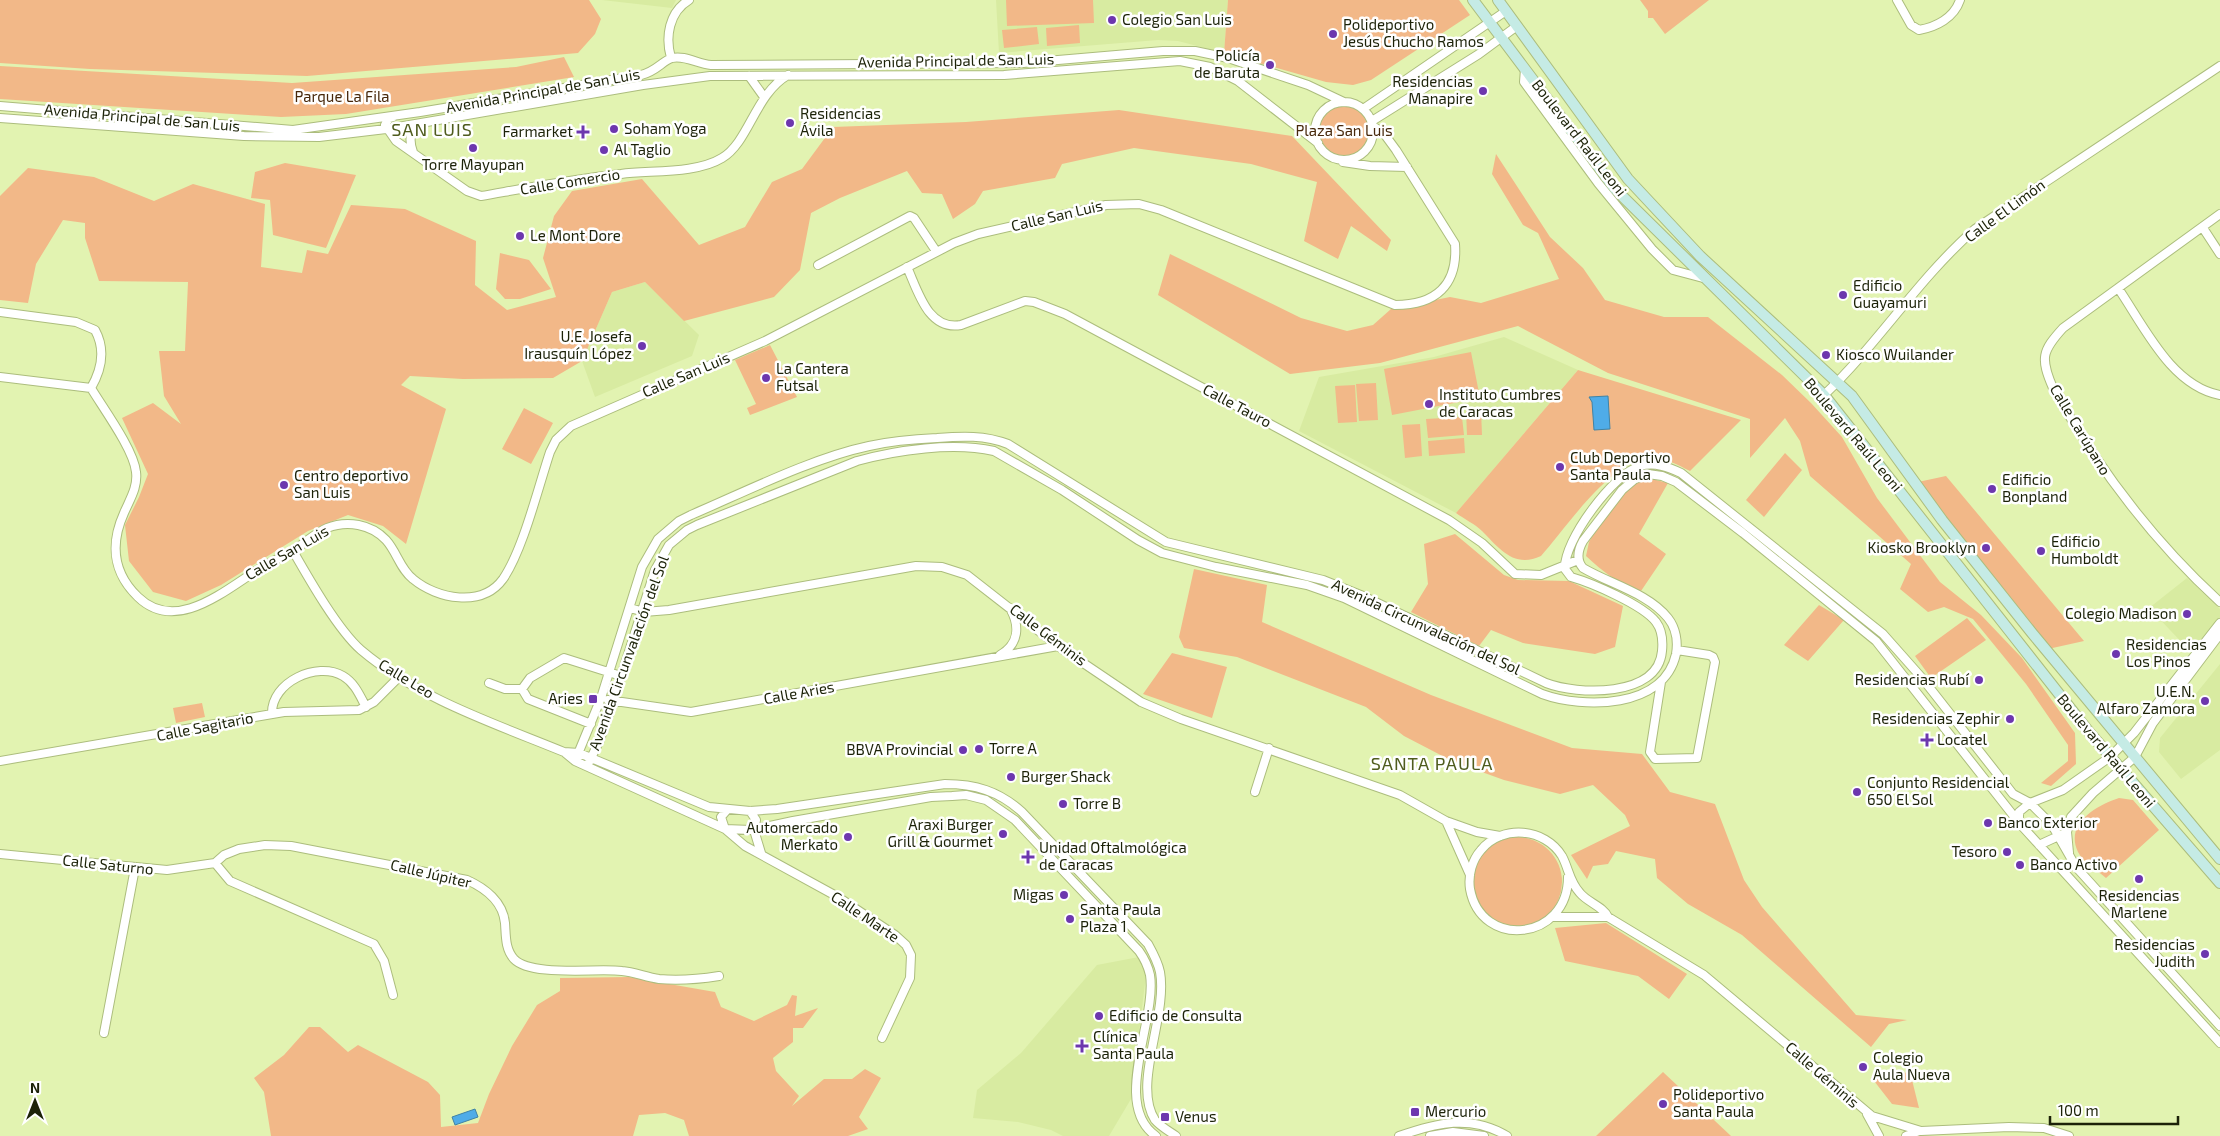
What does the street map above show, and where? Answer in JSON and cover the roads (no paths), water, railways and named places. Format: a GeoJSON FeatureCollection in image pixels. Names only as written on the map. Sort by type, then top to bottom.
{"type":"FeatureCollection","features":[{"type":"Feature","properties":{"kind":"main road","name":"Boulevard Raúl Leoni"},"geometry":{"type":"LineString","coordinates":[[1473,0],[1615,189],[1703,278],[1824,395],[2014,639],[2121,771],[2220,883]]}},
{"type":"Feature","properties":{"kind":"main road","name":"Boulevard Raúl Leoni"},"geometry":{"type":"LineString","coordinates":[[1498,0],[1628,178],[1700,256],[1852,396],[1960,542],[2220,859]]}},
{"type":"Feature","properties":{"kind":"street"},"geometry":{"type":"LineString","coordinates":[[672,80],[665,72],[669,60],[670,24],[678,8],[689,0]]}},
{"type":"Feature","properties":{"kind":"street"},"geometry":{"type":"LineString","coordinates":[[1896,0],[1911,25],[1918,30],[1939,24],[1958,7],[1960,0]]}},
{"type":"Feature","properties":{"kind":"street"},"geometry":{"type":"LineString","coordinates":[[1363,109],[1506,11]]}},
{"type":"Feature","properties":{"kind":"street"},"geometry":{"type":"LineString","coordinates":[[1372,124],[1479,54],[1517,26]]}},
{"type":"Feature","properties":{"kind":"street","name":"Avenida Principal de San Luis"},"geometry":{"type":"LineString","coordinates":[[0,106],[293,130],[397,115],[652,72],[669,60],[683,58],[711,66],[957,64],[1023,63],[1163,51],[1195,51],[1228,58],[1308,85],[1344,102]]}},
{"type":"Feature","properties":{"kind":"street","name":"Avenida Principal de San Luis"},"geometry":{"type":"LineString","coordinates":[[0,118],[289,138],[349,134],[386,129],[672,80],[710,76],[1012,74],[1153,63],[1191,62],[1210,67],[1238,81],[1318,143]]}},
{"type":"Feature","properties":{"kind":"street","name":"Calle El Limón"},"geometry":{"type":"LineString","coordinates":[[1824,395],[1838,382],[1952,250],[1975,230],[2220,66]]}},
{"type":"Feature","properties":{"kind":"street"},"geometry":{"type":"LineString","coordinates":[[1525,69],[1524,82],[1598,183],[1652,249],[1673,270],[1703,278]]}},
{"type":"Feature","properties":{"kind":"street","name":"Calle Comercio"},"geometry":{"type":"LineString","coordinates":[[386,129],[396,141],[467,191],[481,196],[622,173],[665,171],[709,164],[722,159],[730,152],[764,97],[776,84],[789,75]]}},
{"type":"Feature","properties":{"kind":"street"},"geometry":{"type":"LineString","coordinates":[[749,76],[756,83],[764,97]]}},
{"type":"Feature","properties":{"kind":"street"},"geometry":{"type":"LineString","coordinates":[[1339,160],[1355,158],[1365,152],[1373,137],[1372,124],[1363,109],[1354,104],[1344,102],[1332,105],[1318,119],[1315,131],[1318,143],[1326,154],[1339,160],[1352,165],[1407,167]]}},
{"type":"Feature","properties":{"kind":"street"},"geometry":{"type":"LineString","coordinates":[[386,129],[386,122],[397,115]]}},
{"type":"Feature","properties":{"kind":"street"},"geometry":{"type":"LineString","coordinates":[[348,122],[356,127],[349,134]]}},
{"type":"Feature","properties":{"kind":"street"},"geometry":{"type":"LineString","coordinates":[[413,152],[410,136],[415,126],[422,123]]}},
{"type":"Feature","properties":{"kind":"street","name":"Calle San Luis"},"geometry":{"type":"LineString","coordinates":[[91,388],[134,460],[136,467],[135,489],[118,528],[115,556],[122,578],[139,598],[153,607],[182,611],[221,594],[259,568],[293,550],[327,528],[341,524],[358,525],[372,529],[386,540],[405,571],[425,588],[452,597],[478,596],[497,586],[510,566],[550,452],[556,440],[571,426],[765,341],[936,251],[978,234],[1106,205],[1139,204],[1161,210],[1395,305],[1416,304],[1433,297],[1446,284],[1456,262],[1450,233],[1385,135],[1372,124]]}},
{"type":"Feature","properties":{"kind":"street","name":"Calle Carúpano"},"geometry":{"type":"LineString","coordinates":[[2220,214],[2063,328],[2048,344],[2044,355],[2048,377],[2077,431],[2106,474],[2179,563],[2220,602]]}},
{"type":"Feature","properties":{"kind":"street"},"geometry":{"type":"LineString","coordinates":[[818,265],[910,216],[914,218],[936,251]]}},
{"type":"Feature","properties":{"kind":"street"},"geometry":{"type":"LineString","coordinates":[[2202,228],[2220,254]]}},
{"type":"Feature","properties":{"kind":"street","name":"Calle Tauro"},"geometry":{"type":"LineString","coordinates":[[907,267],[930,313],[940,324],[961,325],[1026,302],[1048,307],[1440,515],[1482,543],[1515,574],[1540,575],[1578,560]]}},
{"type":"Feature","properties":{"kind":"street"},"geometry":{"type":"LineString","coordinates":[[2118,288],[2162,353],[2176,369],[2206,393],[2220,395]]}},
{"type":"Feature","properties":{"kind":"street"},"geometry":{"type":"LineString","coordinates":[[0,312],[76,322],[95,330],[103,348],[97,378],[91,388],[0,377]]}},
{"type":"Feature","properties":{"kind":"street","name":"Avenida Circunvalación del Sol"},"geometry":{"type":"LineString","coordinates":[[1156,1136],[1144,1122],[1136,1100],[1137,1076],[1150,982],[1144,958],[1140,950],[1008,813],[992,803],[966,795],[931,797],[779,823],[754,830],[725,829],[575,761],[601,698],[608,671],[645,561],[658,539],[667,530],[691,515],[852,450],[881,443],[966,436],[997,440],[1008,444],[1166,542],[1323,580],[1363,596],[1557,687],[1575,690],[1604,690],[1628,686],[1644,679],[1656,668],[1662,656],[1662,641],[1657,623],[1644,611],[1571,577],[1567,573],[1565,564]]}},
{"type":"Feature","properties":{"kind":"street","name":"Avenida Circunvalación del Sol"},"geometry":{"type":"LineString","coordinates":[[587,766],[599,742],[609,714],[644,612],[655,570],[663,553],[676,538],[697,525],[794,485],[857,461],[884,454],[959,448],[994,451],[1162,553],[1209,566],[1320,589],[1553,698],[1590,702],[1626,698],[1642,694],[1661,682],[1672,666],[1677,650]]}},
{"type":"Feature","properties":{"kind":"street"},"geometry":{"type":"LineString","coordinates":[[1565,564],[1574,536],[1614,484],[1624,474],[1647,464],[1664,466],[1681,473],[1870,622],[1922,678],[2013,794],[2030,803],[2052,825],[2070,860],[2220,1026]]}},
{"type":"Feature","properties":{"kind":"street"},"geometry":{"type":"LineString","coordinates":[[789,474],[794,485]]}},
{"type":"Feature","properties":{"kind":"street"},"geometry":{"type":"LineString","coordinates":[[1661,682],[1650,752],[1656,759],[1697,758],[1715,662],[1714,657],[1677,650],[1674,629],[1663,612],[1647,600],[1583,568],[1578,560],[1583,542],[1630,482],[1648,474],[1668,478],[1743,533],[1864,629],[1888,655],[2020,824],[2220,1043]]}},
{"type":"Feature","properties":{"kind":"street","name":"Calle Leo"},"geometry":{"type":"LineString","coordinates":[[293,550],[346,634],[361,650],[399,678],[453,706],[564,752],[575,761]]}},
{"type":"Feature","properties":{"kind":"street","name":"Calle Géminis"},"geometry":{"type":"LineString","coordinates":[[630,608],[644,612],[720,602],[916,566],[930,565],[958,571],[967,575],[1009,606],[1058,646],[1141,702],[1181,719],[1400,795],[1446,820],[1477,832],[1500,836],[1525,832],[1549,842],[1562,858],[1568,877],[1580,894],[1607,913],[1608,917],[1704,975],[1866,1112],[1885,1122],[1921,1131],[2018,1127],[2044,1128],[2070,1136]]}},
{"type":"Feature","properties":{"kind":"street"},"geometry":{"type":"LineString","coordinates":[[997,657],[1010,648],[1016,637],[1015,620],[1009,606]]}},
{"type":"Feature","properties":{"kind":"street"},"geometry":{"type":"LineString","coordinates":[[2020,824],[2020,812],[2030,803],[2063,790],[2110,757],[2124,744],[2220,623]]}},
{"type":"Feature","properties":{"kind":"street"},"geometry":{"type":"LineString","coordinates":[[2070,860],[2067,832],[2071,817],[2093,794],[2135,757],[2153,724],[2220,634]]}},
{"type":"Feature","properties":{"kind":"street","name":"Calle Aries"},"geometry":{"type":"LineString","coordinates":[[601,698],[691,712],[1058,646]]}},
{"type":"Feature","properties":{"kind":"street"},"geometry":{"type":"LineString","coordinates":[[489,683],[511,690],[522,688],[530,678],[564,658],[621,676]]}},
{"type":"Feature","properties":{"kind":"street"},"geometry":{"type":"LineString","coordinates":[[272,714],[276,699],[288,683],[298,676],[320,671],[342,675],[358,691],[366,708],[399,678]]}},
{"type":"Feature","properties":{"kind":"street"},"geometry":{"type":"LineString","coordinates":[[1912,685],[1922,678]]}},
{"type":"Feature","properties":{"kind":"street"},"geometry":{"type":"LineString","coordinates":[[522,688],[528,698],[591,724]]}},
{"type":"Feature","properties":{"kind":"street","name":"Calle Sagitario"},"geometry":{"type":"LineString","coordinates":[[0,761],[272,714],[307,710],[358,710],[366,708]]}},
{"type":"Feature","properties":{"kind":"street"},"geometry":{"type":"LineString","coordinates":[[596,710],[604,709],[609,714]]}},
{"type":"Feature","properties":{"kind":"street"},"geometry":{"type":"LineString","coordinates":[[585,740],[590,743],[599,742]]}},
{"type":"Feature","properties":{"kind":"street"},"geometry":{"type":"LineString","coordinates":[[1255,792],[1269,748]]}},
{"type":"Feature","properties":{"kind":"street","name":"Calle Leo"},"geometry":{"type":"LineString","coordinates":[[564,752],[579,753]]}},
{"type":"Feature","properties":{"kind":"street","name":"Avenida Circunvalación del Sol"},"geometry":{"type":"LineString","coordinates":[[579,753],[709,807],[727,810],[750,811],[945,784],[980,787],[996,793],[1014,804],[1148,944],[1154,954],[1160,973],[1161,989],[1148,1079],[1147,1100],[1156,1122],[1176,1136]]}},
{"type":"Feature","properties":{"kind":"street"},"geometry":{"type":"LineString","coordinates":[[725,829],[721,817],[727,810]]}},
{"type":"Feature","properties":{"kind":"street"},"geometry":{"type":"LineString","coordinates":[[750,811],[756,820],[754,830],[761,853]]}},
{"type":"Feature","properties":{"kind":"street"},"geometry":{"type":"LineString","coordinates":[[1446,820],[1470,875],[1469,885],[1475,904],[1484,916],[1496,925],[1511,930],[1526,930],[1545,924],[1553,917],[1567,895],[1568,877]]}},
{"type":"Feature","properties":{"kind":"street","name":"Calle Marte"},"geometry":{"type":"LineString","coordinates":[[725,829],[745,846],[761,853],[805,881],[838,897],[895,935],[906,945],[911,955],[910,978],[882,1038]]}},
{"type":"Feature","properties":{"kind":"street"},"geometry":{"type":"LineString","coordinates":[[2039,845],[2067,832]]}},
{"type":"Feature","properties":{"kind":"street","name":"Calle Géminis"},"geometry":{"type":"LineString","coordinates":[[1470,875],[1474,860],[1482,848],[1500,836]]}},
{"type":"Feature","properties":{"kind":"street","name":"Calle Júpiter"},"geometry":{"type":"LineString","coordinates":[[215,863],[224,855],[239,849],[265,845],[291,846],[467,880],[480,886],[496,900],[505,920],[506,945],[515,960],[523,966],[541,969],[622,971],[660,979],[695,979],[720,976]]}},
{"type":"Feature","properties":{"kind":"street","name":"Calle Saturno"},"geometry":{"type":"LineString","coordinates":[[0,854],[167,870],[215,863]]}},
{"type":"Feature","properties":{"kind":"street"},"geometry":{"type":"LineString","coordinates":[[215,863],[230,881],[374,944],[384,961],[393,995]]}},
{"type":"Feature","properties":{"kind":"street"},"geometry":{"type":"LineString","coordinates":[[104,1033],[135,868]]}},
{"type":"Feature","properties":{"kind":"street"},"geometry":{"type":"LineString","coordinates":[[1553,917],[1608,917]]}},
{"type":"Feature","properties":{"kind":"street"},"geometry":{"type":"LineString","coordinates":[[2195,1015],[2204,1008]]}},
{"type":"Feature","properties":{"kind":"street"},"geometry":{"type":"LineString","coordinates":[[1866,1112],[1879,1136]]}},
{"type":"Feature","properties":{"kind":"street"},"geometry":{"type":"LineString","coordinates":[[1399,1136],[1435,1124],[1453,1122],[1491,1127],[1507,1136]]}},
{"type":"Feature","properties":{"kind":"street"},"geometry":{"type":"LineString","coordinates":[[1906,1136],[1921,1131]]}},
{"type":"Feature","properties":{"kind":"street"},"geometry":{"type":"LineString","coordinates":[[1430,1136],[1453,1132],[1484,1136]]}},
{"type":"Feature","properties":{"kind":"water"},"geometry":{"type":"Polygon","coordinates":[[[1608,396],[1610,429],[1594,430],[1592,402],[1589,397],[1608,396]]]}},
{"type":"Feature","properties":{"kind":"water"},"geometry":{"type":"Polygon","coordinates":[[[475,1109],[478,1117],[455,1125],[452,1117],[475,1109]]]}},
{"type":"Feature","properties":{"kind":"place","name":"Colegio San Luis"},"geometry":{"type":"Point","coordinates":[1112,20]}},
{"type":"Feature","properties":{"kind":"place","name":"Polideportivo Jesús Chucho Ramos"},"geometry":{"type":"Point","coordinates":[1333,34]}},
{"type":"Feature","properties":{"kind":"place","name":"Policía de Baruta"},"geometry":{"type":"Point","coordinates":[1270,65]}},
{"type":"Feature","properties":{"kind":"place","name":"Residencias Manapire"},"geometry":{"type":"Point","coordinates":[1483,91]}},
{"type":"Feature","properties":{"kind":"place","name":"Residencias Ávila"},"geometry":{"type":"Point","coordinates":[790,123]}},
{"type":"Feature","properties":{"kind":"place","name":"Soham Yoga"},"geometry":{"type":"Point","coordinates":[614,129]}},
{"type":"Feature","properties":{"kind":"place","name":"Farmarket"},"geometry":{"type":"Point","coordinates":[583,132]}},
{"type":"Feature","properties":{"kind":"place","name":"Torre Mayupan"},"geometry":{"type":"Point","coordinates":[473,148]}},
{"type":"Feature","properties":{"kind":"place","name":"Al Taglio"},"geometry":{"type":"Point","coordinates":[604,150]}},
{"type":"Feature","properties":{"kind":"place","name":"Le Mont Dore"},"geometry":{"type":"Point","coordinates":[520,236]}},
{"type":"Feature","properties":{"kind":"place","name":"Edificio Guayamuri"},"geometry":{"type":"Point","coordinates":[1843,295]}},
{"type":"Feature","properties":{"kind":"place","name":"U.E. Josefa Irausquín López"},"geometry":{"type":"Point","coordinates":[642,346]}},
{"type":"Feature","properties":{"kind":"place","name":"Kiosco Wuilander"},"geometry":{"type":"Point","coordinates":[1826,355]}},
{"type":"Feature","properties":{"kind":"place","name":"La Cantera Futsal"},"geometry":{"type":"Point","coordinates":[766,378]}},
{"type":"Feature","properties":{"kind":"place","name":"Instituto Cumbres de Caracas"},"geometry":{"type":"Point","coordinates":[1429,404]}},
{"type":"Feature","properties":{"kind":"place","name":"Club Deportivo Santa Paula"},"geometry":{"type":"Point","coordinates":[1560,467]}},
{"type":"Feature","properties":{"kind":"place","name":"Centro deportivo San Luis"},"geometry":{"type":"Point","coordinates":[284,485]}},
{"type":"Feature","properties":{"kind":"place","name":"Edificio Bonpland"},"geometry":{"type":"Point","coordinates":[1992,489]}},
{"type":"Feature","properties":{"kind":"place","name":"Kiosko Brooklyn"},"geometry":{"type":"Point","coordinates":[1986,548]}},
{"type":"Feature","properties":{"kind":"place","name":"Edificio Humboldt"},"geometry":{"type":"Point","coordinates":[2041,551]}},
{"type":"Feature","properties":{"kind":"place","name":"Colegio Madison"},"geometry":{"type":"Point","coordinates":[2187,614]}},
{"type":"Feature","properties":{"kind":"place","name":"Residencias Los Pinos"},"geometry":{"type":"Point","coordinates":[2116,654]}},
{"type":"Feature","properties":{"kind":"place","name":"Residencias Rubí"},"geometry":{"type":"Point","coordinates":[1979,680]}},
{"type":"Feature","properties":{"kind":"place","name":"Aries"},"geometry":{"type":"Point","coordinates":[593,699]}},
{"type":"Feature","properties":{"kind":"place","name":"U.E.N. Alfaro Zamora"},"geometry":{"type":"Point","coordinates":[2205,701]}},
{"type":"Feature","properties":{"kind":"place","name":"Residencias Zephir"},"geometry":{"type":"Point","coordinates":[2010,719]}},
{"type":"Feature","properties":{"kind":"place","name":"Locatel"},"geometry":{"type":"Point","coordinates":[1927,740]}},
{"type":"Feature","properties":{"kind":"place","name":"Torre A"},"geometry":{"type":"Point","coordinates":[979,749]}},
{"type":"Feature","properties":{"kind":"place","name":"BBVA Provincial"},"geometry":{"type":"Point","coordinates":[963,750]}},
{"type":"Feature","properties":{"kind":"place","name":"Burger Shack"},"geometry":{"type":"Point","coordinates":[1011,777]}},
{"type":"Feature","properties":{"kind":"place","name":"Conjunto Residencial 650 El Sol"},"geometry":{"type":"Point","coordinates":[1857,792]}},
{"type":"Feature","properties":{"kind":"place","name":"Torre B"},"geometry":{"type":"Point","coordinates":[1063,804]}},
{"type":"Feature","properties":{"kind":"place","name":"Banco Exterior"},"geometry":{"type":"Point","coordinates":[1988,823]}},
{"type":"Feature","properties":{"kind":"place","name":"Araxi Burger Grill & Gourmet"},"geometry":{"type":"Point","coordinates":[1003,834]}},
{"type":"Feature","properties":{"kind":"place","name":"Automercado Merkato"},"geometry":{"type":"Point","coordinates":[848,837]}},
{"type":"Feature","properties":{"kind":"place","name":"Tesoro"},"geometry":{"type":"Point","coordinates":[2007,852]}},
{"type":"Feature","properties":{"kind":"place","name":"Unidad Oftalmológica de Caracas"},"geometry":{"type":"Point","coordinates":[1028,857]}},
{"type":"Feature","properties":{"kind":"place","name":"Banco Activo"},"geometry":{"type":"Point","coordinates":[2020,865]}},
{"type":"Feature","properties":{"kind":"place","name":"Residencias Marlene"},"geometry":{"type":"Point","coordinates":[2139,879]}},
{"type":"Feature","properties":{"kind":"place","name":"Migas"},"geometry":{"type":"Point","coordinates":[1064,895]}},
{"type":"Feature","properties":{"kind":"place","name":"Santa Paula Plaza 1"},"geometry":{"type":"Point","coordinates":[1070,919]}},
{"type":"Feature","properties":{"kind":"place","name":"Residencias Judith"},"geometry":{"type":"Point","coordinates":[2205,954]}},
{"type":"Feature","properties":{"kind":"place","name":"Edificio de Consulta"},"geometry":{"type":"Point","coordinates":[1099,1016]}},
{"type":"Feature","properties":{"kind":"place","name":"Clínica Santa Paula"},"geometry":{"type":"Point","coordinates":[1082,1046]}},
{"type":"Feature","properties":{"kind":"place","name":"Colegio Aula Nueva"},"geometry":{"type":"Point","coordinates":[1863,1067]}},
{"type":"Feature","properties":{"kind":"place","name":"Polideportivo Santa Paula"},"geometry":{"type":"Point","coordinates":[1663,1104]}},
{"type":"Feature","properties":{"kind":"place","name":"Mercurio"},"geometry":{"type":"Point","coordinates":[1415,1112]}},
{"type":"Feature","properties":{"kind":"place","name":"Venus"},"geometry":{"type":"Point","coordinates":[1165,1117]}},
{"type":"Feature","properties":{"kind":"district","name":"SAN LUIS"},"geometry":{"type":"Point","coordinates":[432,130]}},
{"type":"Feature","properties":{"kind":"district","name":"SANTA PAULA"},"geometry":{"type":"Point","coordinates":[1432,764]}},
{"type":"Feature","properties":{"kind":"park label","name":"Parque La Fila"},"geometry":{"type":"Point","coordinates":[342,97]}},
{"type":"Feature","properties":{"kind":"park label","name":"Plaza San Luis"},"geometry":{"type":"Point","coordinates":[1344,131]}}]}
